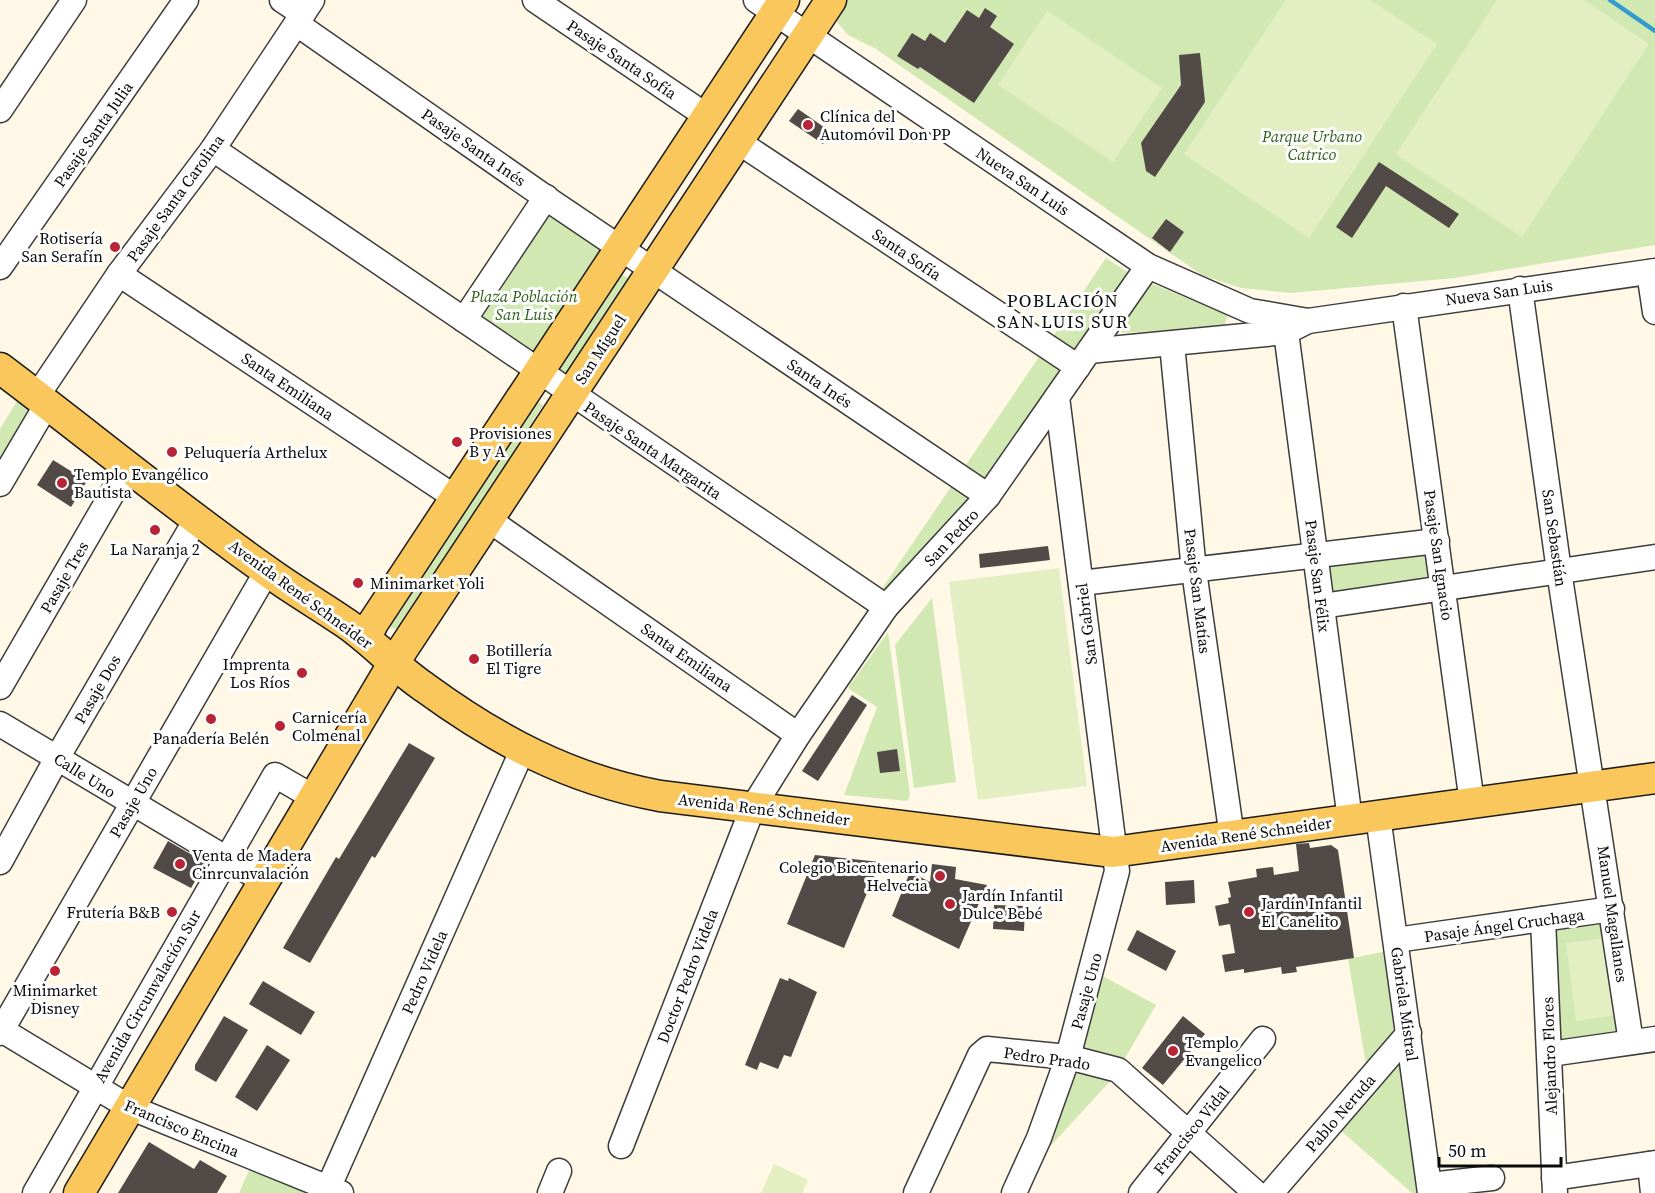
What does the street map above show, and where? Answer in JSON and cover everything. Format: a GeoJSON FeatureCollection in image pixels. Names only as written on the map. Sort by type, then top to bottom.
{"type":"FeatureCollection","features":[{"type":"Feature","properties":{"kind":"main road"},"geometry":{"type":"LineString","coordinates":[[807,34],[831,0]]}},
{"type":"Feature","properties":{"kind":"main road"},"geometry":{"type":"LineString","coordinates":[[366,638],[708,117],[772,5]]}},
{"type":"Feature","properties":{"kind":"main road","name":"San Miguel"},"geometry":{"type":"LineString","coordinates":[[393,664],[486,518],[807,34]]}},
{"type":"Feature","properties":{"kind":"main road","name":"Avenida René Schneider"},"geometry":{"type":"LineString","coordinates":[[0,368],[267,571],[366,638],[393,664],[424,688],[522,751],[573,773],[615,787],[660,796],[1113,852],[1655,778]]}},
{"type":"Feature","properties":{"kind":"main road"},"geometry":{"type":"LineString","coordinates":[[79,1193],[393,664]]}},
{"type":"Feature","properties":{"kind":"street"},"geometry":{"type":"LineString","coordinates":[[0,110],[74,0]]}},
{"type":"Feature","properties":{"kind":"street","name":"Pasaje Santa Julia"},"geometry":{"type":"LineString","coordinates":[[0,267],[186,0]]}},
{"type":"Feature","properties":{"kind":"street"},"geometry":{"type":"LineString","coordinates":[[282,0],[304,13]]}},
{"type":"Feature","properties":{"kind":"street","name":"Pasaje Santa Sofía"},"geometry":{"type":"LineString","coordinates":[[535,0],[708,117]]}},
{"type":"Feature","properties":{"kind":"street","name":"Nueva San Luis"},"geometry":{"type":"LineString","coordinates":[[772,5],[807,34],[1148,266],[1251,311],[1308,321]]}},
{"type":"Feature","properties":{"kind":"street","name":"Pasaje Santa Carolina"},"geometry":{"type":"LineString","coordinates":[[0,484],[42,400],[119,274],[213,149],[304,13]]}},
{"type":"Feature","properties":{"kind":"street","name":"Pasaje Santa Inés"},"geometry":{"type":"LineString","coordinates":[[304,13],[546,197],[653,269]]}},
{"type":"Feature","properties":{"kind":"street","name":"Santa Sofía"},"geometry":{"type":"LineString","coordinates":[[737,141],[1083,359]]}},
{"type":"Feature","properties":{"kind":"street","name":"Pasaje Santa Margarita"},"geometry":{"type":"LineString","coordinates":[[213,149],[886,607]]}},
{"type":"Feature","properties":{"kind":"street"},"geometry":{"type":"LineString","coordinates":[[464,320],[546,197]]}},
{"type":"Feature","properties":{"kind":"street","name":"San Pedro"},"geometry":{"type":"LineString","coordinates":[[753,807],[798,735],[886,607],[988,496],[1148,266]]}},
{"type":"Feature","properties":{"kind":"street","name":"Santa Inés"},"geometry":{"type":"LineString","coordinates":[[653,269],[988,496]]}},
{"type":"Feature","properties":{"kind":"street"},"geometry":{"type":"LineString","coordinates":[[1652,272],[1655,312]]}},
{"type":"Feature","properties":{"kind":"street","name":"Nueva San Luis"},"geometry":{"type":"LineString","coordinates":[[1083,359],[1172,344],[1286,332],[1308,321],[1652,272]]}},
{"type":"Feature","properties":{"kind":"street","name":"Santa Emiliana"},"geometry":{"type":"LineString","coordinates":[[119,274],[456,498]]}},
{"type":"Feature","properties":{"kind":"street","name":"San Sebastián"},"geometry":{"type":"LineString","coordinates":[[1520,289],[1559,571],[1594,786]]}},
{"type":"Feature","properties":{"kind":"street","name":"Pasaje San Ignacio"},"geometry":{"type":"LineString","coordinates":[[1404,306],[1472,803]]}},
{"type":"Feature","properties":{"kind":"street","name":"Pasaje San Félix"},"geometry":{"type":"LineString","coordinates":[[1286,332],[1322,606],[1364,818]]}},
{"type":"Feature","properties":{"kind":"street","name":"Pasaje San Matías"},"geometry":{"type":"LineString","coordinates":[[1172,344],[1194,571],[1232,837]]}},
{"type":"Feature","properties":{"kind":"street","name":"San Gabriel"},"geometry":{"type":"LineString","coordinates":[[1057,397],[1113,852]]}},
{"type":"Feature","properties":{"kind":"street","name":"Pasaje Tres"},"geometry":{"type":"LineString","coordinates":[[0,687],[128,466]]}},
{"type":"Feature","properties":{"kind":"street","name":"Pasaje Dos"},"geometry":{"type":"LineString","coordinates":[[0,862],[57,758],[197,518]]}},
{"type":"Feature","properties":{"kind":"street","name":"Santa Emiliana"},"geometry":{"type":"LineString","coordinates":[[486,518],[798,735]]}},
{"type":"Feature","properties":{"kind":"street"},"geometry":{"type":"LineString","coordinates":[[1081,583],[1437,541]]}},
{"type":"Feature","properties":{"kind":"street"},"geometry":{"type":"LineString","coordinates":[[1322,606],[1655,557]]}},
{"type":"Feature","properties":{"kind":"street","name":"Pasaje Uno"},"geometry":{"type":"LineString","coordinates":[[1,1031],[267,571]]}},
{"type":"Feature","properties":{"kind":"street","name":"Calle Uno"},"geometry":{"type":"LineString","coordinates":[[0,724],[264,882]]}},
{"type":"Feature","properties":{"kind":"street","name":"Pedro Videla"},"geometry":{"type":"LineString","coordinates":[[332,1191],[522,751]]}},
{"type":"Feature","properties":{"kind":"street","name":"Avenida Circunvalación Sur"},"geometry":{"type":"LineString","coordinates":[[35,1193],[275,776],[313,797]]}},
{"type":"Feature","properties":{"kind":"street","name":"Manuel Magallanes"},"geometry":{"type":"LineString","coordinates":[[1594,786],[1631,1042]]}},
{"type":"Feature","properties":{"kind":"street","name":"Doctor Pedro Videla"},"geometry":{"type":"LineString","coordinates":[[621,1146],[753,807]]}},
{"type":"Feature","properties":{"kind":"street","name":"Gabriela Mistral"},"geometry":{"type":"LineString","coordinates":[[1364,818],[1396,940],[1430,1189]]}},
{"type":"Feature","properties":{"kind":"street","name":"Pasaje Uno"},"geometry":{"type":"LineString","coordinates":[[1014,1193],[1039,1138],[1068,1058],[1117,871],[1113,852]]}},
{"type":"Feature","properties":{"kind":"street","name":"Pasaje Ángel Cruchaga"},"geometry":{"type":"LineString","coordinates":[[1396,940],[1612,909]]}},
{"type":"Feature","properties":{"kind":"street","name":"Alejandro Flores"},"geometry":{"type":"LineString","coordinates":[[1543,919],[1554,1186]]}},
{"type":"Feature","properties":{"kind":"street","name":"Francisco Encina"},"geometry":{"type":"LineString","coordinates":[[1,1031],[129,1107],[332,1191]]}},
{"type":"Feature","properties":{"kind":"street","name":"Pablo Neruda"},"geometry":{"type":"LineString","coordinates":[[1271,1193],[1409,1033]]}},
{"type":"Feature","properties":{"kind":"street","name":"Francisco Vidal"},"geometry":{"type":"LineString","coordinates":[[1140,1193],[1263,1039]]}},
{"type":"Feature","properties":{"kind":"street"},"geometry":{"type":"LineString","coordinates":[[1550,1054],[1655,1039]]}},
{"type":"Feature","properties":{"kind":"street","name":"Pedro Prado"},"geometry":{"type":"LineString","coordinates":[[916,1193],[980,1055],[987,1049],[1068,1058],[1118,1070],[1256,1193]]}},
{"type":"Feature","properties":{"kind":"street"},"geometry":{"type":"LineString","coordinates":[[1554,1186],[1652,1164],[1653,1193]]}},
{"type":"Feature","properties":{"kind":"street"},"geometry":{"type":"LineString","coordinates":[[1430,1189],[1492,1178]]}},
{"type":"Feature","properties":{"kind":"green space","name":"Parque Urbano Catrico"},"geometry":{"type":"Polygon","coordinates":[[[842,0],[1655,0],[1655,245],[1455,278],[1291,293],[1241,288],[1202,275],[876,49],[848,35],[831,15],[842,0]]]}},
{"type":"Feature","properties":{"kind":"green space"},"geometry":{"type":"Polygon","coordinates":[[[1286,0],[1370,0],[1437,44],[1309,238],[1184,154],[1286,0]]]}},
{"type":"Feature","properties":{"kind":"green space"},"geometry":{"type":"Polygon","coordinates":[[[1497,0],[1584,0],[1649,44],[1522,237],[1396,154],[1497,0]]]}},
{"type":"Feature","properties":{"kind":"green space"},"geometry":{"type":"Polygon","coordinates":[[[1047,11],[1162,88],[1113,162],[998,85],[1047,11]]]}},
{"type":"Feature","properties":{"kind":"green space","name":"Plaza Población San Luis"},"geometry":{"type":"Polygon","coordinates":[[[550,205],[610,244],[532,359],[471,319],[550,205]]]}},
{"type":"Feature","properties":{"kind":"green space"},"geometry":{"type":"Polygon","coordinates":[[[1106,258],[1132,275],[967,512],[883,599],[877,596],[1106,258]]]}},
{"type":"Feature","properties":{"kind":"green space"},"geometry":{"type":"Polygon","coordinates":[[[620,273],[632,281],[566,379],[553,371],[620,273]]]}},
{"type":"Feature","properties":{"kind":"green space"},"geometry":{"type":"Polygon","coordinates":[[[1148,282],[1228,315],[1224,327],[1122,333],[1120,328],[1148,282]]]}},
{"type":"Feature","properties":{"kind":"green space"},"geometry":{"type":"Polygon","coordinates":[[[532,399],[543,405],[402,630],[391,628],[389,622],[532,399]]]}},
{"type":"Feature","properties":{"kind":"green space"},"geometry":{"type":"Polygon","coordinates":[[[17,401],[31,410],[0,460],[0,429],[17,401]]]}},
{"type":"Feature","properties":{"kind":"green space"},"geometry":{"type":"Polygon","coordinates":[[[1426,547],[1431,585],[1341,598],[1331,591],[1329,566],[1426,547]]]}},
{"type":"Feature","properties":{"kind":"green space"},"geometry":{"type":"Polygon","coordinates":[[[1059,568],[1087,786],[978,800],[949,582],[1059,568]]]}},
{"type":"Feature","properties":{"kind":"green space"},"geometry":{"type":"Polygon","coordinates":[[[932,598],[956,782],[914,788],[895,645],[932,598]]]}},
{"type":"Feature","properties":{"kind":"green space"},"geometry":{"type":"Polygon","coordinates":[[[888,632],[910,794],[908,801],[844,795],[877,707],[848,688],[888,632]]]}},
{"type":"Feature","properties":{"kind":"green space"},"geometry":{"type":"Polygon","coordinates":[[[1608,917],[1626,1038],[1559,1046],[1549,926],[1608,917]]]}},
{"type":"Feature","properties":{"kind":"green space"},"geometry":{"type":"Polygon","coordinates":[[[1606,938],[1616,1015],[1576,1021],[1566,943],[1606,938]]]}},
{"type":"Feature","properties":{"kind":"green space"},"geometry":{"type":"Polygon","coordinates":[[[1387,951],[1397,1026],[1392,1040],[1367,1070],[1348,959],[1387,951]]]}},
{"type":"Feature","properties":{"kind":"green space"},"geometry":{"type":"Polygon","coordinates":[[[1101,975],[1156,1005],[1114,1077],[1044,1153],[1101,975]]]}},
{"type":"Feature","properties":{"kind":"green space"},"geometry":{"type":"Polygon","coordinates":[[[1398,1060],[1407,1064],[1423,1193],[1412,1193],[1339,1129],[1398,1060]]]}},
{"type":"Feature","properties":{"kind":"green space"},"geometry":{"type":"Polygon","coordinates":[[[774,1164],[808,1180],[802,1193],[761,1193],[774,1164]]]}},
{"type":"Feature","properties":{"kind":"green space"},"geometry":{"type":"Polygon","coordinates":[[[251,1166],[314,1193],[239,1193],[251,1166]]]}},
{"type":"Feature","properties":{"kind":"building"},"geometry":{"type":"Polygon","coordinates":[[[985,8],[997,16],[990,27],[1014,44],[974,103],[920,67],[918,69],[897,56],[912,33],[925,41],[930,33],[945,43],[967,10],[979,18],[985,8]]]}},
{"type":"Feature","properties":{"kind":"building"},"geometry":{"type":"Polygon","coordinates":[[[1200,53],[1205,102],[1155,177],[1146,171],[1141,143],[1181,85],[1179,55],[1200,53]]]}},
{"type":"Feature","properties":{"kind":"building","name":"Clínica del Automóvil Don PP"},"geometry":{"type":"Polygon","coordinates":[[[798,109],[831,132],[823,144],[789,121],[798,109]]]}},
{"type":"Feature","properties":{"kind":"building"},"geometry":{"type":"Polygon","coordinates":[[[1379,162],[1459,214],[1449,228],[1386,186],[1352,238],[1336,227],[1379,162]]]}},
{"type":"Feature","properties":{"kind":"building"},"geometry":{"type":"Polygon","coordinates":[[[1166,219],[1184,232],[1170,252],[1152,238],[1166,219]]]}},
{"type":"Feature","properties":{"kind":"building","name":"Templo Evangélico Bautista"},"geometry":{"type":"Polygon","coordinates":[[[53,460],[87,481],[71,507],[37,485],[53,460]]]}},
{"type":"Feature","properties":{"kind":"building"},"geometry":{"type":"Polygon","coordinates":[[[1048,546],[1050,560],[980,568],[979,554],[1048,546]]]}},
{"type":"Feature","properties":{"kind":"building"},"geometry":{"type":"Polygon","coordinates":[[[852,695],[867,705],[818,781],[802,771],[852,695]]]}},
{"type":"Feature","properties":{"kind":"building"},"geometry":{"type":"Polygon","coordinates":[[[409,743],[435,758],[375,858],[372,856],[310,963],[283,948],[336,857],[339,859],[409,743]]]}},
{"type":"Feature","properties":{"kind":"building"},"geometry":{"type":"Polygon","coordinates":[[[897,749],[900,771],[880,773],[877,752],[897,749]]]}},
{"type":"Feature","properties":{"kind":"building","name":"Venta de Madera Cinrcunvalación"},"geometry":{"type":"Polygon","coordinates":[[[168,841],[206,863],[191,888],[153,868],[168,841]]]}},
{"type":"Feature","properties":{"kind":"building"},"geometry":{"type":"Polygon","coordinates":[[[1309,843],[1310,848],[1331,845],[1338,850],[1354,958],[1296,967],[1297,972],[1282,974],[1281,967],[1244,973],[1244,969],[1225,972],[1222,955],[1235,953],[1230,924],[1219,926],[1215,906],[1229,903],[1228,898],[1231,897],[1228,882],[1257,877],[1256,869],[1273,867],[1274,875],[1299,871],[1296,844],[1309,843]]]}},
{"type":"Feature","properties":{"kind":"building"},"geometry":{"type":"Polygon","coordinates":[[[815,855],[880,862],[844,948],[787,924],[815,855]]]}},
{"type":"Feature","properties":{"kind":"building"},"geometry":{"type":"Polygon","coordinates":[[[932,864],[956,867],[955,879],[987,885],[959,949],[892,916],[910,872],[930,882],[932,864]]]}},
{"type":"Feature","properties":{"kind":"building"},"geometry":{"type":"Polygon","coordinates":[[[1194,880],[1195,903],[1166,905],[1165,882],[1194,880]]]}},
{"type":"Feature","properties":{"kind":"building"},"geometry":{"type":"Polygon","coordinates":[[[994,905],[1025,906],[1024,931],[993,929],[994,905]]]}},
{"type":"Feature","properties":{"kind":"building"},"geometry":{"type":"Polygon","coordinates":[[[1137,930],[1176,951],[1166,971],[1127,950],[1137,930]]]}},
{"type":"Feature","properties":{"kind":"building"},"geometry":{"type":"Polygon","coordinates":[[[780,978],[788,981],[789,978],[817,992],[791,1057],[784,1055],[778,1069],[760,1062],[757,1070],[745,1065],[780,978]]]}},
{"type":"Feature","properties":{"kind":"building"},"geometry":{"type":"Polygon","coordinates":[[[263,981],[315,1012],[301,1035],[249,1004],[263,981]]]}},
{"type":"Feature","properties":{"kind":"building"},"geometry":{"type":"Polygon","coordinates":[[[224,1016],[248,1030],[216,1082],[195,1070],[195,1065],[224,1016]]]}},
{"type":"Feature","properties":{"kind":"building","name":"Templo Evangelico"},"geometry":{"type":"Polygon","coordinates":[[[1183,1016],[1205,1034],[1163,1085],[1142,1068],[1183,1016]]]}},
{"type":"Feature","properties":{"kind":"building"},"geometry":{"type":"Polygon","coordinates":[[[267,1045],[290,1060],[257,1111],[235,1097],[267,1045]]]}},
{"type":"Feature","properties":{"kind":"building"},"geometry":{"type":"Polygon","coordinates":[[[149,1142],[194,1169],[200,1160],[227,1176],[217,1193],[118,1193],[149,1142]]]}},
{"type":"Feature","properties":{"kind":"waterway"},"geometry":{"type":"LineString","coordinates":[[1610,0],[1655,31]]}},
{"type":"Feature","properties":{"kind":"place","name":"Clínica del Automóvil Don PP"},"geometry":{"type":"Point","coordinates":[808,125]}},
{"type":"Feature","properties":{"kind":"place","name":"Rotisería San Serafín"},"geometry":{"type":"Point","coordinates":[115,247]}},
{"type":"Feature","properties":{"kind":"place","name":"Provisiones B y A"},"geometry":{"type":"Point","coordinates":[457,442]}},
{"type":"Feature","properties":{"kind":"place","name":"Peluquería Arthelux"},"geometry":{"type":"Point","coordinates":[172,452]}},
{"type":"Feature","properties":{"kind":"place","name":"Templo Evangélico Bautista"},"geometry":{"type":"Point","coordinates":[62,483]}},
{"type":"Feature","properties":{"kind":"place","name":"La Naranja 2"},"geometry":{"type":"Point","coordinates":[155,530]}},
{"type":"Feature","properties":{"kind":"place","name":"Minimarket Yoli"},"geometry":{"type":"Point","coordinates":[358,583]}},
{"type":"Feature","properties":{"kind":"place","name":"Botillería El Tigre"},"geometry":{"type":"Point","coordinates":[474,659]}},
{"type":"Feature","properties":{"kind":"place","name":"Imprenta Los Ríos"},"geometry":{"type":"Point","coordinates":[302,673]}},
{"type":"Feature","properties":{"kind":"place","name":"Panadería Belén"},"geometry":{"type":"Point","coordinates":[211,719]}},
{"type":"Feature","properties":{"kind":"place","name":"Carnicería Colmenal"},"geometry":{"type":"Point","coordinates":[280,726]}},
{"type":"Feature","properties":{"kind":"place","name":"Venta de Madera Cinrcunvalación"},"geometry":{"type":"Point","coordinates":[180,864]}},
{"type":"Feature","properties":{"kind":"place","name":"Colegio Bicentenario Helvecia"},"geometry":{"type":"Point","coordinates":[940,876]}},
{"type":"Feature","properties":{"kind":"place","name":"Jardín Infantil Dulce Bebé"},"geometry":{"type":"Point","coordinates":[950,904]}},
{"type":"Feature","properties":{"kind":"place","name":"Frutería B&B"},"geometry":{"type":"Point","coordinates":[172,912]}},
{"type":"Feature","properties":{"kind":"place","name":"Jardín Infantil El Canelito"},"geometry":{"type":"Point","coordinates":[1249,912]}},
{"type":"Feature","properties":{"kind":"place","name":"Minimarket Disney"},"geometry":{"type":"Point","coordinates":[55,971]}},
{"type":"Feature","properties":{"kind":"place","name":"Templo Evangelico"},"geometry":{"type":"Point","coordinates":[1173,1051]}},
{"type":"Feature","properties":{"kind":"district","name":"POBLACIÓN SAN LUIS SUR"},"geometry":{"type":"Point","coordinates":[1063,310]}}]}
